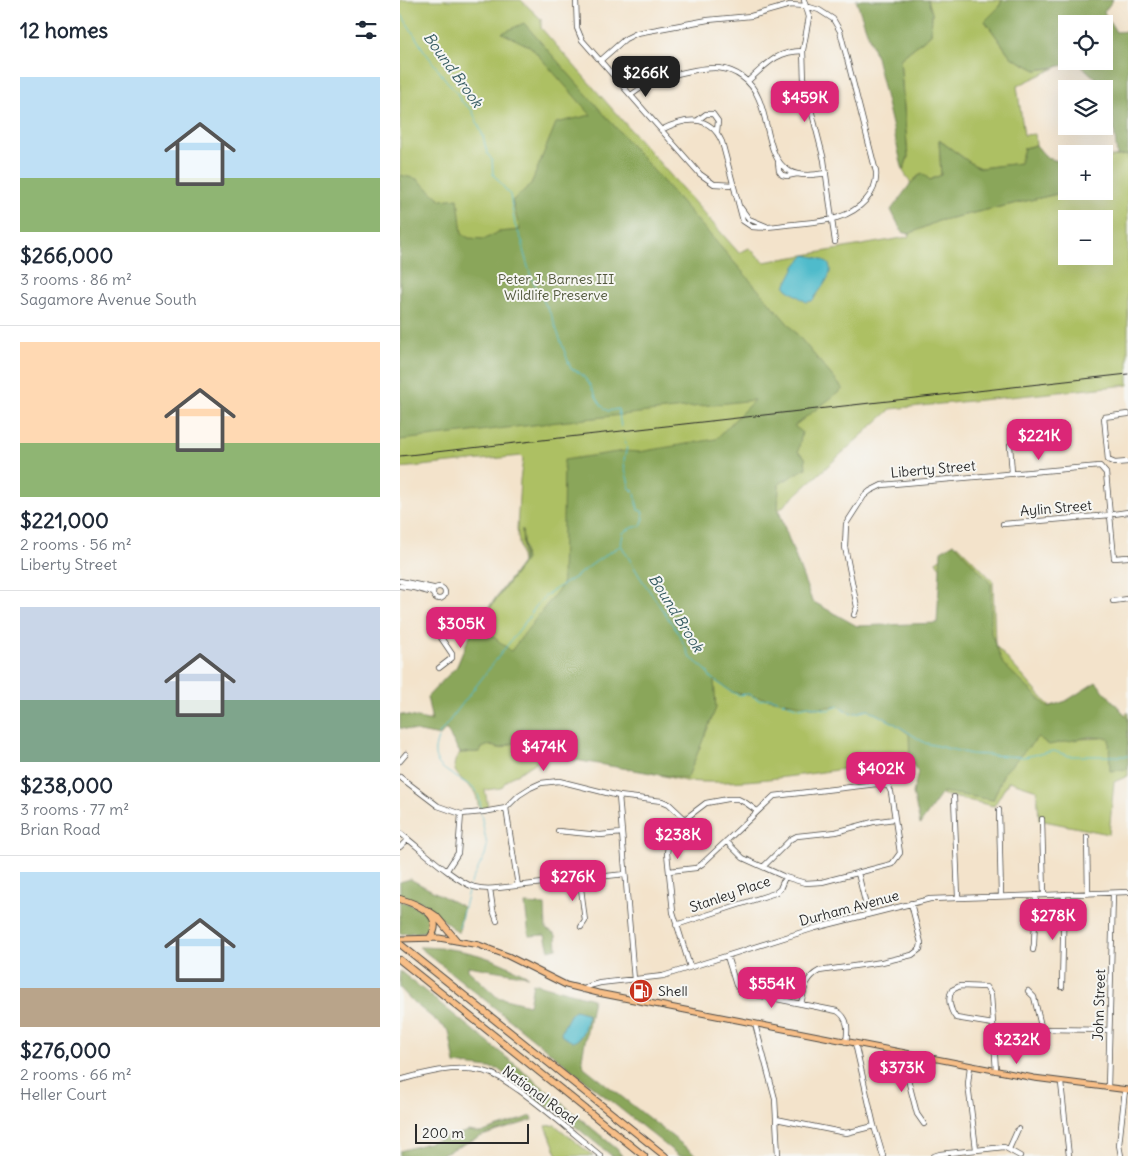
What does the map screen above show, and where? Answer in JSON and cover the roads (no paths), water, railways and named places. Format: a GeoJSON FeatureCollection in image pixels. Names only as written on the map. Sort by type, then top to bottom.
{"type":"FeatureCollection","features":[{"type":"Feature","properties":{"kind":"highway"},"geometry":{"type":"LineString","coordinates":[[400,899],[422,906],[436,916],[456,940]]}},
{"type":"Feature","properties":{"kind":"highway"},"geometry":{"type":"LineString","coordinates":[[428,911],[434,924],[434,930],[430,938]]}},
{"type":"Feature","properties":{"kind":"highway"},"geometry":{"type":"LineString","coordinates":[[400,944],[665,1156]]}},
{"type":"Feature","properties":{"kind":"highway"},"geometry":{"type":"LineString","coordinates":[[400,960],[644,1156]]}},
{"type":"Feature","properties":{"kind":"main road"},"geometry":{"type":"LineString","coordinates":[[400,939],[430,938],[456,940],[489,948],[519,961],[551,979],[584,990],[996,1071],[1061,1082],[1127,1090]]}},
{"type":"Feature","properties":{"kind":"street"},"geometry":{"type":"LineString","coordinates":[[576,0],[578,34],[700,174],[714,184],[732,185]]}},
{"type":"Feature","properties":{"kind":"street"},"geometry":{"type":"LineString","coordinates":[[804,0],[808,22],[802,51],[804,82],[826,172],[835,242]]}},
{"type":"Feature","properties":{"kind":"street"},"geometry":{"type":"LineString","coordinates":[[601,60],[625,39],[637,33],[708,20],[751,16],[790,5],[806,6],[826,14],[840,31],[876,172],[877,177],[874,190],[856,211],[847,215],[833,219],[768,226],[750,219],[738,202],[722,142],[717,132],[710,125],[698,120],[676,122],[661,130]]}},
{"type":"Feature","properties":{"kind":"street"},"geometry":{"type":"LineString","coordinates":[[748,81],[772,59],[792,51],[802,51]]}},
{"type":"Feature","properties":{"kind":"street"},"geometry":{"type":"LineString","coordinates":[[632,95],[646,84],[657,79],[711,67],[728,70],[748,81],[756,90],[778,160],[779,172],[782,176],[810,175],[826,172]]}},
{"type":"Feature","properties":{"kind":"street"},"geometry":{"type":"LineString","coordinates":[[698,120],[706,114],[713,114],[718,121],[717,132]]}},
{"type":"Feature","properties":{"kind":"street"},"geometry":{"type":"LineString","coordinates":[[1128,414],[1104,417],[1108,460],[1115,463],[1128,462]]}},
{"type":"Feature","properties":{"kind":"street"},"geometry":{"type":"LineString","coordinates":[[1010,445],[1012,473]]}},
{"type":"Feature","properties":{"kind":"street","name":"Liberty Street"},"geometry":{"type":"LineString","coordinates":[[854,615],[857,607],[844,533],[850,516],[864,496],[882,485],[1098,465],[1103,467],[1106,473],[1112,514]]}},
{"type":"Feature","properties":{"kind":"street","name":"Aylin Street"},"geometry":{"type":"LineString","coordinates":[[1003,524],[1128,512]]}},
{"type":"Feature","properties":{"kind":"street"},"geometry":{"type":"LineString","coordinates":[[1112,514],[1114,558],[1128,557]]}},
{"type":"Feature","properties":{"kind":"street"},"geometry":{"type":"LineString","coordinates":[[400,581],[433,590],[400,586]]}},
{"type":"Feature","properties":{"kind":"street"},"geometry":{"type":"LineString","coordinates":[[1113,601],[1128,599]]}},
{"type":"Feature","properties":{"kind":"street"},"geometry":{"type":"LineString","coordinates":[[433,626],[452,654],[452,658],[439,668]]}},
{"type":"Feature","properties":{"kind":"street"},"geometry":{"type":"LineString","coordinates":[[400,762],[406,754]]}},
{"type":"Feature","properties":{"kind":"street"},"geometry":{"type":"LineString","coordinates":[[400,777],[438,806],[461,814],[506,808],[524,791],[535,785],[547,782],[568,783],[619,796],[662,800],[685,819]]}},
{"type":"Feature","properties":{"kind":"street"},"geometry":{"type":"LineString","coordinates":[[669,871],[696,868],[774,796],[883,784],[888,786],[892,792],[900,856],[892,864],[858,873],[812,883],[799,882],[742,858],[726,842]]}},
{"type":"Feature","properties":{"kind":"street"},"geometry":{"type":"LineString","coordinates":[[619,796],[634,980]]}},
{"type":"Feature","properties":{"kind":"street"},"geometry":{"type":"LineString","coordinates":[[954,797],[958,897]]}},
{"type":"Feature","properties":{"kind":"street"},"geometry":{"type":"LineString","coordinates":[[690,968],[673,912],[667,846],[669,839],[685,819],[706,803],[728,799],[738,800],[757,811]]}},
{"type":"Feature","properties":{"kind":"street"},"geometry":{"type":"LineString","coordinates":[[506,808],[518,886]]}},
{"type":"Feature","properties":{"kind":"street"},"geometry":{"type":"LineString","coordinates":[[999,810],[1001,896]]}},
{"type":"Feature","properties":{"kind":"street"},"geometry":{"type":"LineString","coordinates":[[447,870],[458,853],[461,814]]}},
{"type":"Feature","properties":{"kind":"street"},"geometry":{"type":"LineString","coordinates":[[763,867],[791,839],[797,836],[836,832],[873,822],[894,819]]}},
{"type":"Feature","properties":{"kind":"street"},"geometry":{"type":"LineString","coordinates":[[1042,819],[1044,895]]}},
{"type":"Feature","properties":{"kind":"street"},"geometry":{"type":"LineString","coordinates":[[558,830],[600,835],[622,833]]}},
{"type":"Feature","properties":{"kind":"street"},"geometry":{"type":"LineString","coordinates":[[400,833],[468,884],[490,889],[625,874]]}},
{"type":"Feature","properties":{"kind":"street"},"geometry":{"type":"LineString","coordinates":[[1087,837],[1088,894]]}},
{"type":"Feature","properties":{"kind":"street"},"geometry":{"type":"LineString","coordinates":[[400,847],[408,839]]}},
{"type":"Feature","properties":{"kind":"street"},"geometry":{"type":"LineString","coordinates":[[858,873],[868,914]]}},
{"type":"Feature","properties":{"kind":"street","name":"Stanley Place"},"geometry":{"type":"LineString","coordinates":[[676,925],[775,893],[780,889],[786,877]]}},
{"type":"Feature","properties":{"kind":"street"},"geometry":{"type":"LineString","coordinates":[[580,880],[585,921],[581,928]]}},
{"type":"Feature","properties":{"kind":"street"},"geometry":{"type":"LineString","coordinates":[[490,889],[497,922]]}},
{"type":"Feature","properties":{"kind":"street","name":"Durham Avenue"},"geometry":{"type":"LineString","coordinates":[[584,990],[589,986],[600,983],[657,978],[804,931],[932,898],[1128,892]]}},
{"type":"Feature","properties":{"kind":"street","name":"John Street"},"geometry":{"type":"LineString","coordinates":[[1108,1088],[1113,893]]}},
{"type":"Feature","properties":{"kind":"street"},"geometry":{"type":"LineString","coordinates":[[1062,987],[1064,894]]}},
{"type":"Feature","properties":{"kind":"street"},"geometry":{"type":"LineString","coordinates":[[1032,950],[1034,944],[1036,895]]}},
{"type":"Feature","properties":{"kind":"street"},"geometry":{"type":"LineString","coordinates":[[801,1004],[806,982],[810,976],[818,971],[882,962],[912,955],[919,951],[921,943],[911,903]]}},
{"type":"Feature","properties":{"kind":"street"},"geometry":{"type":"LineString","coordinates":[[727,956],[736,985],[741,992],[840,1013],[846,1020],[848,1034],[846,1042]]}},
{"type":"Feature","properties":{"kind":"street"},"geometry":{"type":"LineString","coordinates":[[993,1024],[956,1018],[953,1015],[948,997],[952,990],[960,986],[986,987],[991,995],[993,1024],[996,1071]]}},
{"type":"Feature","properties":{"kind":"street"},"geometry":{"type":"LineString","coordinates":[[1028,992],[1034,997],[1040,1026],[1043,1029],[1109,1030]]}},
{"type":"Feature","properties":{"kind":"street"},"geometry":{"type":"LineString","coordinates":[[755,1024],[775,1099],[778,1156]]}},
{"type":"Feature","properties":{"kind":"street"},"geometry":{"type":"LineString","coordinates":[[855,1043],[874,1126],[883,1156]]}},
{"type":"Feature","properties":{"kind":"street"},"geometry":{"type":"LineString","coordinates":[[901,1052],[917,1114],[924,1124]]}},
{"type":"Feature","properties":{"kind":"street"},"geometry":{"type":"LineString","coordinates":[[970,1066],[968,1084],[976,1149]]}},
{"type":"Feature","properties":{"kind":"street","name":"National Road"},"geometry":{"type":"LineString","coordinates":[[400,1080],[435,1070],[452,1068],[470,1068],[495,1075],[536,1103],[600,1156]]}},
{"type":"Feature","properties":{"kind":"street"},"geometry":{"type":"LineString","coordinates":[[1061,1082],[1068,1156]]}},
{"type":"Feature","properties":{"kind":"street"},"geometry":{"type":"LineString","coordinates":[[1121,1156],[1119,1145],[1127,1090]]}},
{"type":"Feature","properties":{"kind":"street"},"geometry":{"type":"LineString","coordinates":[[776,1119],[846,1132],[874,1126]]}},
{"type":"Feature","properties":{"kind":"street"},"geometry":{"type":"LineString","coordinates":[[1009,1149],[1018,1129]]}},
{"type":"Feature","properties":{"kind":"street"},"geometry":{"type":"LineString","coordinates":[[934,1156],[999,1147],[1009,1149],[1020,1156]]}},
{"type":"Feature","properties":{"kind":"water"},"geometry":{"type":"Polygon","coordinates":[[[805,255],[825,261],[829,265],[830,270],[826,282],[812,301],[806,302],[785,286],[796,265],[805,255]]]}},
{"type":"Feature","properties":{"kind":"water"},"geometry":{"type":"Polygon","coordinates":[[[575,1010],[588,1015],[581,1035],[573,1042],[562,1036],[561,1032],[570,1015],[575,1010]]]}},
{"type":"Feature","properties":{"kind":"waterway","name":"Bound Brook"},"geometry":{"type":"LineString","coordinates":[[400,12],[423,49],[461,101],[472,110],[483,136],[487,153],[492,160],[493,174],[510,195],[515,225],[523,243],[523,250],[531,277],[552,317],[571,369],[584,376],[603,407],[608,411],[618,409],[621,427]]}},
{"type":"Feature","properties":{"kind":"waterway","name":"Bound Brook"},"geometry":{"type":"LineString","coordinates":[[624,439],[627,448],[624,466],[629,487],[635,493],[638,510],[642,511],[644,518],[641,526],[631,528],[623,533],[621,545],[640,577],[679,634],[690,657],[706,670],[711,678],[732,692],[738,695],[749,694],[759,700],[771,698],[799,708],[809,706],[828,710],[839,706],[851,714],[868,710],[892,722],[925,743],[971,754],[1024,757],[1054,751],[1069,756],[1128,756]]}},
{"type":"Feature","properties":{"kind":"waterway"},"geometry":{"type":"LineString","coordinates":[[481,810],[479,798],[475,790],[442,768],[438,763],[435,751],[440,733],[544,597],[620,546]]}},
{"type":"Feature","properties":{"kind":"waterway"},"geometry":{"type":"LineString","coordinates":[[470,884],[485,855],[487,846],[481,814]]}},
{"type":"Feature","properties":{"kind":"waterway"},"geometry":{"type":"LineString","coordinates":[[459,928],[469,887]]}},
{"type":"Feature","properties":{"kind":"railway"},"geometry":{"type":"LineString","coordinates":[[400,456],[1128,374]]}},
{"type":"Feature","properties":{"kind":"place","name":"Shell"},"geometry":{"type":"Point","coordinates":[641,991]}},
{"type":"Feature","properties":{"kind":"park label","name":"Peter J. Barnes III Wildlife Preserve"},"geometry":{"type":"Point","coordinates":[556,288]}}]}
